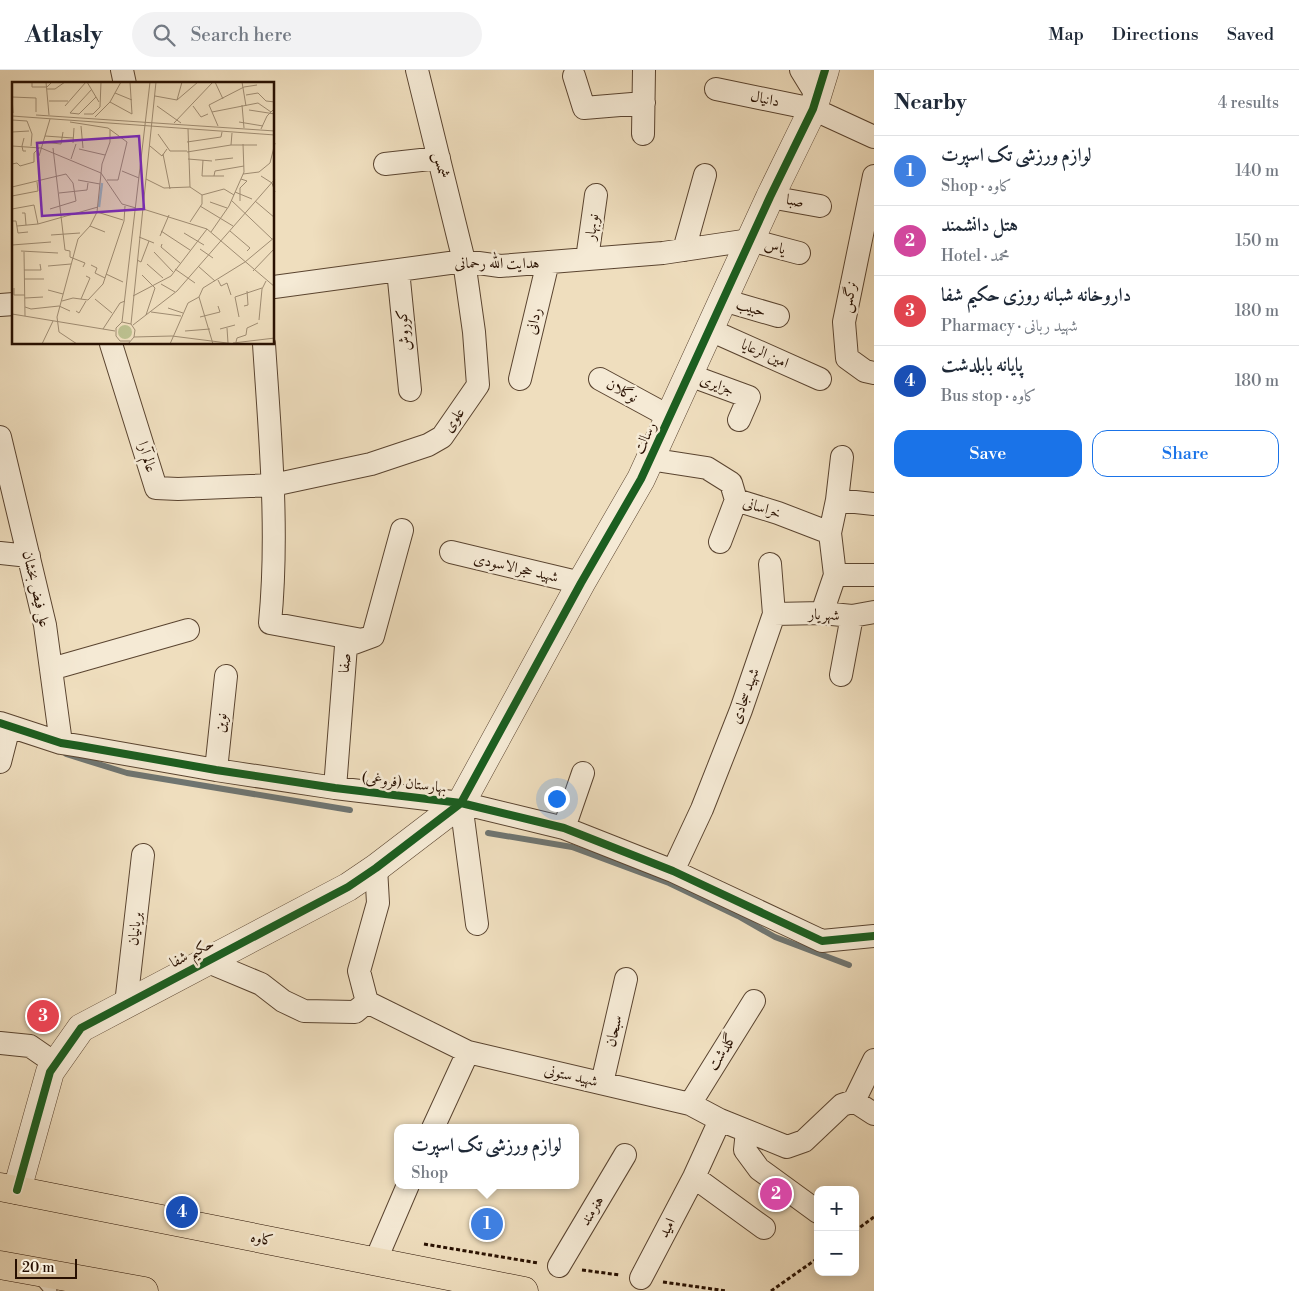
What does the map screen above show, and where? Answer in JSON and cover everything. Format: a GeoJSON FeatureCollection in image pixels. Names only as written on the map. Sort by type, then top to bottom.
{"type":"FeatureCollection","features":[{"type":"Feature","properties":{"kind":"main road","name":"کاوه"},"geometry":{"type":"LineString","coordinates":[[8,1189],[524,1291]]}},
{"type":"Feature","properties":{"kind":"main road"},"geometry":{"type":"LineString","coordinates":[[1,1268],[43,1281],[144,1291]]}},
{"type":"Feature","properties":{"kind":"street","name":"شمس"},"geometry":{"type":"LineString","coordinates":[[417,70],[464,261]]}},
{"type":"Feature","properties":{"kind":"street"},"geometry":{"type":"LineString","coordinates":[[643,134],[644,70]]}},
{"type":"Feature","properties":{"kind":"street"},"geometry":{"type":"LineString","coordinates":[[800,70],[815,103]]}},
{"type":"Feature","properties":{"kind":"street","name":"رسالت"},"geometry":{"type":"LineString","coordinates":[[461,803],[581,583],[641,479],[815,103],[825,70]]}},
{"type":"Feature","properties":{"kind":"street"},"geometry":{"type":"LineString","coordinates":[[574,76],[584,108],[644,104]]}},
{"type":"Feature","properties":{"kind":"street","name":"دانیال"},"geometry":{"type":"LineString","coordinates":[[716,89],[815,103],[874,137]]}},
{"type":"Feature","properties":{"kind":"street"},"geometry":{"type":"LineString","coordinates":[[385,164],[439,158]]}},
{"type":"Feature","properties":{"kind":"street"},"geometry":{"type":"LineString","coordinates":[[684,250],[705,175]]}},
{"type":"Feature","properties":{"kind":"street","name":"نرگس"},"geometry":{"type":"LineString","coordinates":[[874,176],[844,322],[846,358],[865,371],[874,373]]}},
{"type":"Feature","properties":{"kind":"street","name":"نوبهار"},"geometry":{"type":"LineString","coordinates":[[587,259],[596,195]]}},
{"type":"Feature","properties":{"kind":"street","name":"صبا"},"geometry":{"type":"LineString","coordinates":[[770,197],[820,206]]}},
{"type":"Feature","properties":{"kind":"street","name":"هدایت الله رحمانی"},"geometry":{"type":"LineString","coordinates":[[275,287],[464,261],[500,266],[663,254],[750,240]]}},
{"type":"Feature","properties":{"kind":"street","name":"یاس"},"geometry":{"type":"LineString","coordinates":[[750,240],[799,253]]}},
{"type":"Feature","properties":{"kind":"street","name":"علوی"},"geometry":{"type":"LineString","coordinates":[[273,485],[371,464],[428,445],[442,437],[478,385],[474,332],[464,261]]}},
{"type":"Feature","properties":{"kind":"street","name":"ردانی"},"geometry":{"type":"LineString","coordinates":[[520,379],[548,262]]}},
{"type":"Feature","properties":{"kind":"street","name":"کوروش"},"geometry":{"type":"LineString","coordinates":[[398,270],[410,390]]}},
{"type":"Feature","properties":{"kind":"street","name":"حبیب"},"geometry":{"type":"LineString","coordinates":[[723,300],[778,316]]}},
{"type":"Feature","properties":{"kind":"street","name":"امین الرعایا"},"geometry":{"type":"LineString","coordinates":[[710,330],[820,379]]}},
{"type":"Feature","properties":{"kind":"street","name":"عالم آرا"},"geometry":{"type":"LineString","coordinates":[[111,345],[156,488],[178,489],[273,485]]}},
{"type":"Feature","properties":{"kind":"street"},"geometry":{"type":"LineString","coordinates":[[264,345],[273,485],[273,596],[270,623],[362,640]]}},
{"type":"Feature","properties":{"kind":"street","name":"جزایری"},"geometry":{"type":"LineString","coordinates":[[689,375],[749,398],[739,420]]}},
{"type":"Feature","properties":{"kind":"street","name":"نوگلان"},"geometry":{"type":"LineString","coordinates":[[600,379],[670,418]]}},
{"type":"Feature","properties":{"kind":"street","name":"علی فیض بخشان"},"geometry":{"type":"LineString","coordinates":[[0,437],[45,624],[61,743]]}},
{"type":"Feature","properties":{"kind":"street"},"geometry":{"type":"LineString","coordinates":[[822,613],[834,575],[830,533],[837,500],[842,457]]}},
{"type":"Feature","properties":{"kind":"street","name":"خراسانی"},"geometry":{"type":"LineString","coordinates":[[649,459],[707,468],[731,483],[736,500],[778,513],[830,533]]}},
{"type":"Feature","properties":{"kind":"street"},"geometry":{"type":"LineString","coordinates":[[720,542],[736,500]]}},
{"type":"Feature","properties":{"kind":"street"},"geometry":{"type":"LineString","coordinates":[[837,500],[874,504]]}},
{"type":"Feature","properties":{"kind":"street","name":"صفا"},"geometry":{"type":"LineString","coordinates":[[335,788],[346,646],[373,636],[402,530]]}},
{"type":"Feature","properties":{"kind":"street","name":"شهید حجرالاسودی"},"geometry":{"type":"LineString","coordinates":[[452,552],[581,583]]}},
{"type":"Feature","properties":{"kind":"street"},"geometry":{"type":"LineString","coordinates":[[0,553],[29,556]]}},
{"type":"Feature","properties":{"kind":"street","name":"شهید سجادی"},"geometry":{"type":"LineString","coordinates":[[672,871],[702,809],[741,710],[774,614],[770,564]]}},
{"type":"Feature","properties":{"kind":"street"},"geometry":{"type":"LineString","coordinates":[[834,575],[874,575]]}},
{"type":"Feature","properties":{"kind":"street","name":"شهریار"},"geometry":{"type":"LineString","coordinates":[[774,614],[863,614]]}},
{"type":"Feature","properties":{"kind":"street"},"geometry":{"type":"LineString","coordinates":[[842,675],[863,614]]}},
{"type":"Feature","properties":{"kind":"street"},"geometry":{"type":"LineString","coordinates":[[51,669],[188,630]]}},
{"type":"Feature","properties":{"kind":"street","name":"نوین"},"geometry":{"type":"LineString","coordinates":[[216,770],[226,676]]}},
{"type":"Feature","properties":{"kind":"street","name":"بهارستان (فروغی)"},"geometry":{"type":"LineString","coordinates":[[5,737],[61,743],[216,770],[335,788],[461,803],[564,828],[672,871],[822,941],[874,936]]}},
{"type":"Feature","properties":{"kind":"street"},"geometry":{"type":"LineString","coordinates":[[564,828],[583,773]]}},
{"type":"Feature","properties":{"kind":"street"},"geometry":{"type":"LineString","coordinates":[[461,803],[477,924]]}},
{"type":"Feature","properties":{"kind":"street","name":"حکیم شفا"},"geometry":{"type":"LineString","coordinates":[[8,1189],[50,1072],[81,1028],[348,887],[461,803]]}},
{"type":"Feature","properties":{"kind":"street","name":"بریانیان"},"geometry":{"type":"LineString","coordinates":[[126,1004],[143,855]]}},
{"type":"Feature","properties":{"kind":"street"},"geometry":{"type":"LineString","coordinates":[[206,961],[261,984],[283,1000],[304,1011],[355,1012],[366,1002],[359,971],[378,903],[376,868]]}},
{"type":"Feature","properties":{"kind":"street","name":"سبحان"},"geometry":{"type":"LineString","coordinates":[[602,1083],[626,979]]}},
{"type":"Feature","properties":{"kind":"street","name":"گلدشت"},"geometry":{"type":"LineString","coordinates":[[690,1104],[754,1001]]}},
{"type":"Feature","properties":{"kind":"street","name":"شهید ستونی"},"geometry":{"type":"LineString","coordinates":[[366,1002],[468,1052],[690,1104],[720,1120],[787,1146],[804,1141],[842,1105],[854,1101]]}},
{"type":"Feature","properties":{"kind":"street"},"geometry":{"type":"LineString","coordinates":[[0,1043],[30,1046],[56,1064]]}},
{"type":"Feature","properties":{"kind":"street"},"geometry":{"type":"LineString","coordinates":[[435,1124],[468,1052]]}},
{"type":"Feature","properties":{"kind":"street"},"geometry":{"type":"LineString","coordinates":[[874,1060],[854,1101],[874,1114]]}},
{"type":"Feature","properties":{"kind":"street","name":"امید"},"geometry":{"type":"LineString","coordinates":[[641,1278],[694,1177],[720,1120]]}},
{"type":"Feature","properties":{"kind":"street"},"geometry":{"type":"LineString","coordinates":[[747,1131],[745,1150],[759,1170],[814,1209]]}},
{"type":"Feature","properties":{"kind":"street","name":"هنرمند"},"geometry":{"type":"LineString","coordinates":[[559,1266],[625,1155]]}},
{"type":"Feature","properties":{"kind":"street"},"geometry":{"type":"LineString","coordinates":[[694,1177],[764,1228]]}},
{"type":"Feature","properties":{"kind":"street"},"geometry":{"type":"LineString","coordinates":[[375,1262],[406,1189]]}},
{"type":"Feature","properties":{"kind":"path"},"geometry":{"type":"LineString","coordinates":[[859,1228],[874,1218]]}},
{"type":"Feature","properties":{"kind":"path"},"geometry":{"type":"LineString","coordinates":[[424,1244],[727,1291]]}},
{"type":"Feature","properties":{"kind":"path"},"geometry":{"type":"LineString","coordinates":[[771,1291],[814,1261]]}},
{"type":"Feature","properties":{"kind":"waterway"},"geometry":{"type":"LineString","coordinates":[[66,754],[127,773],[350,810]]}},
{"type":"Feature","properties":{"kind":"waterway"},"geometry":{"type":"LineString","coordinates":[[488,833],[572,847],[669,883],[738,916],[775,937],[849,965]]}},
{"type":"Feature","properties":{"kind":"cycle path"},"geometry":{"type":"LineString","coordinates":[[17,1190],[50,1072],[81,1028],[348,887],[461,803],[581,583],[641,479],[770,197],[813,109],[825,70]]}},
{"type":"Feature","properties":{"kind":"cycle path"},"geometry":{"type":"LineString","coordinates":[[0,723],[61,743],[216,770],[335,788],[461,803],[564,828],[673,871],[822,941],[874,936]]}},
{"type":"Feature","properties":{"kind":"place","name":"داروخانه شبانه‌ روزی حکیم شفا"},"geometry":{"type":"Point","coordinates":[43,1016]}},
{"type":"Feature","properties":{"kind":"place","name":"هتل دانشمند"},"geometry":{"type":"Point","coordinates":[776,1194]}},
{"type":"Feature","properties":{"kind":"place","name":"پایانه بابلدشت"},"geometry":{"type":"Point","coordinates":[182,1212]}},
{"type":"Feature","properties":{"kind":"place","name":"لوازم ورزشی تک اسپرت"},"geometry":{"type":"Point","coordinates":[487,1224]}}]}
